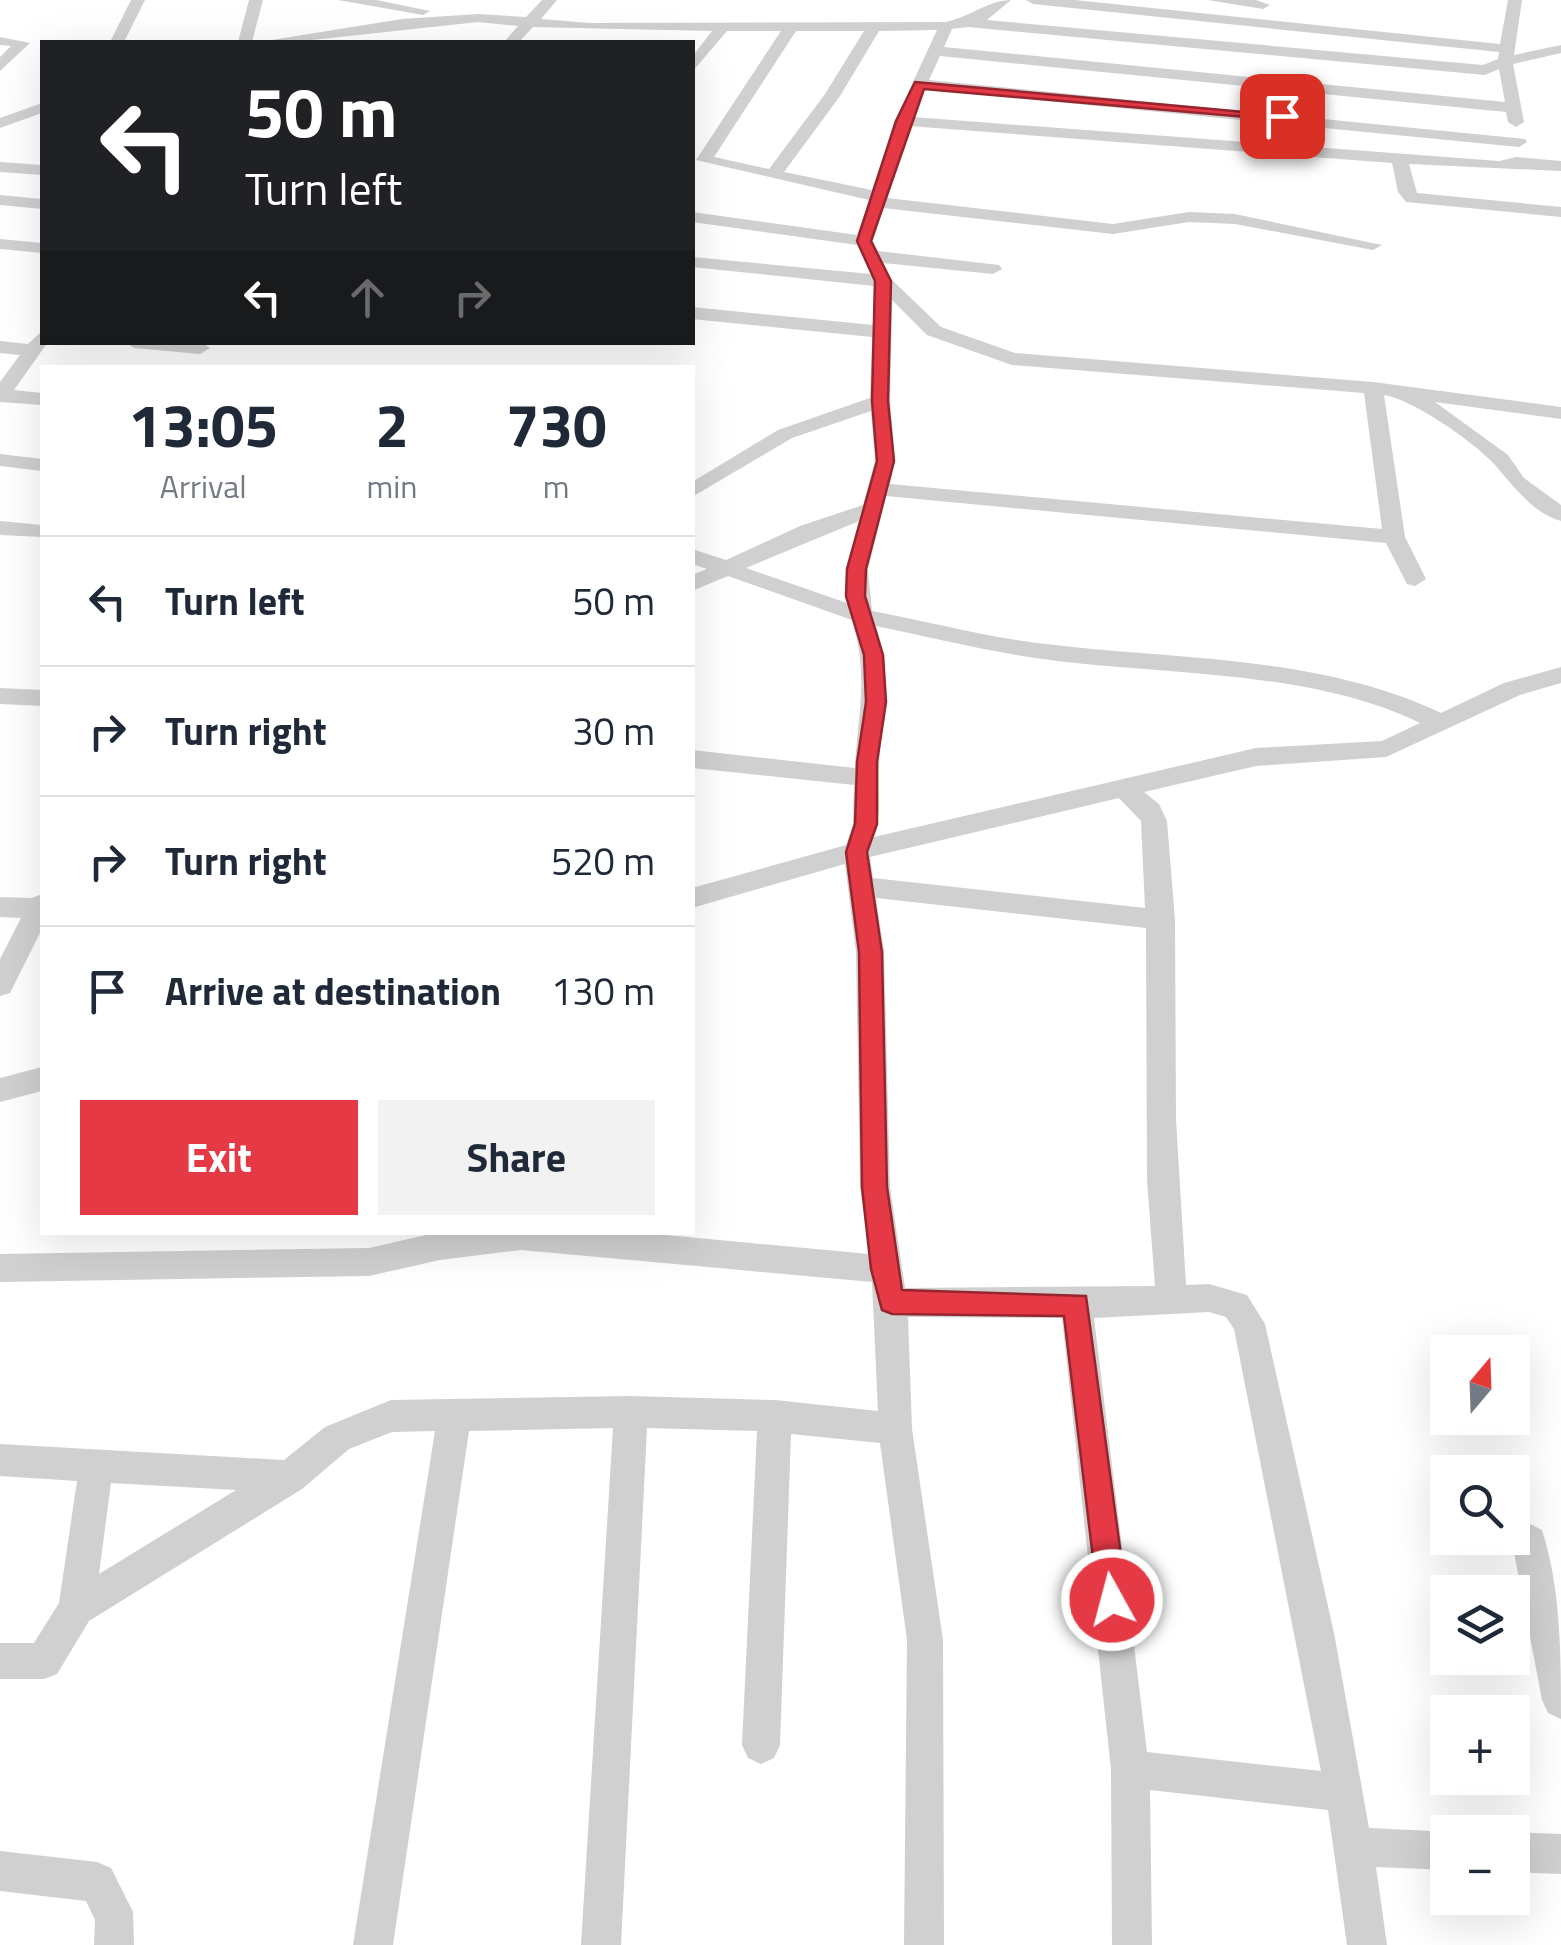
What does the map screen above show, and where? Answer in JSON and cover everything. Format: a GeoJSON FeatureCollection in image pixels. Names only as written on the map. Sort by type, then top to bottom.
{"type":"FeatureCollection","features":[{"type":"Feature","properties":{"kind":"street"},"geometry":{"type":"LineString","coordinates":[[119,40],[138,0]]}},
{"type":"Feature","properties":{"kind":"street"},"geometry":{"type":"LineString","coordinates":[[245,40],[256,0]]}},
{"type":"Feature","properties":{"kind":"street"},"geometry":{"type":"LineString","coordinates":[[345,0],[478,18],[589,27],[874,27],[905,20],[946,26],[968,23],[1465,70],[1485,70],[1508,48]]}},
{"type":"Feature","properties":{"kind":"street"},"geometry":{"type":"LineString","coordinates":[[513,40],[550,0]]}},
{"type":"Feature","properties":{"kind":"street"},"geometry":{"type":"LineString","coordinates":[[968,23],[1004,0]]}},
{"type":"Feature","properties":{"kind":"street"},"geometry":{"type":"LineString","coordinates":[[1032,0],[1508,48],[1561,48]]}},
{"type":"Feature","properties":{"kind":"street"},"geometry":{"type":"LineString","coordinates":[[1212,19],[1215,0],[1274,7]]}},
{"type":"Feature","properties":{"kind":"street"},"geometry":{"type":"LineString","coordinates":[[1515,0],[1508,48],[1522,153],[1516,162]]}},
{"type":"Feature","properties":{"kind":"street"},"geometry":{"type":"LineString","coordinates":[[1294,9],[1508,48]]}},
{"type":"Feature","properties":{"kind":"street"},"geometry":{"type":"LineString","coordinates":[[280,40],[385,25],[478,18]]}},
{"type":"Feature","properties":{"kind":"street"},"geometry":{"type":"LineString","coordinates":[[450,40],[478,18]]}},
{"type":"Feature","properties":{"kind":"street"},"geometry":{"type":"LineString","coordinates":[[365,40],[385,25]]}},
{"type":"Feature","properties":{"kind":"street"},"geometry":{"type":"LineString","coordinates":[[946,26],[903,121],[878,200],[868,249],[883,281],[934,331],[1012,359],[1409,392],[1560,413],[1561,422]]}},
{"type":"Feature","properties":{"kind":"street"},"geometry":{"type":"LineString","coordinates":[[576,40],[589,27]]}},
{"type":"Feature","properties":{"kind":"street"},"geometry":{"type":"LineString","coordinates":[[791,27],[704,160],[878,200],[1113,229],[1148,228],[1185,217],[1215,218],[1373,245]]}},
{"type":"Feature","properties":{"kind":"street"},"geometry":{"type":"LineString","coordinates":[[773,175],[832,96],[874,27]]}},
{"type":"Feature","properties":{"kind":"street"},"geometry":{"type":"LineString","coordinates":[[649,40],[662,28]]}},
{"type":"Feature","properties":{"kind":"street"},"geometry":{"type":"LineString","coordinates":[[695,64],[722,28]]}},
{"type":"Feature","properties":{"kind":"street"},"geometry":{"type":"LineString","coordinates":[[0,41],[40,46]]}},
{"type":"Feature","properties":{"kind":"street"},"geometry":{"type":"LineString","coordinates":[[0,66],[23,45]]}},
{"type":"Feature","properties":{"kind":"street"},"geometry":{"type":"LineString","coordinates":[[935,52],[1514,108]]}},
{"type":"Feature","properties":{"kind":"street"},"geometry":{"type":"LineString","coordinates":[[920,84],[1519,142]]}},
{"type":"Feature","properties":{"kind":"street"},"geometry":{"type":"LineString","coordinates":[[6,121],[40,109]]}},
{"type":"Feature","properties":{"kind":"street"},"geometry":{"type":"LineString","coordinates":[[6,121],[40,122]]}},
{"type":"Feature","properties":{"kind":"street"},"geometry":{"type":"LineString","coordinates":[[903,121],[1499,166],[1516,162],[1561,166]]}},
{"type":"Feature","properties":{"kind":"street"},"geometry":{"type":"LineString","coordinates":[[1400,157],[1406,192],[1412,198],[1561,212]]}},
{"type":"Feature","properties":{"kind":"street"},"geometry":{"type":"LineString","coordinates":[[0,167],[40,170]]}},
{"type":"Feature","properties":{"kind":"street"},"geometry":{"type":"LineString","coordinates":[[0,200],[40,204]]}},
{"type":"Feature","properties":{"kind":"street"},"geometry":{"type":"LineString","coordinates":[[695,218],[993,269]]}},
{"type":"Feature","properties":{"kind":"street"},"geometry":{"type":"LineString","coordinates":[[0,244],[40,248]]}},
{"type":"Feature","properties":{"kind":"street"},"geometry":{"type":"LineString","coordinates":[[695,262],[883,281]]}},
{"type":"Feature","properties":{"kind":"street"},"geometry":{"type":"LineString","coordinates":[[883,281],[880,401],[885,461],[856,569],[856,596],[874,655],[876,682],[866,824],[856,852],[864,887],[870,952],[875,1187],[884,1269],[892,1302],[895,1429],[925,1640],[924,1945]]}},
{"type":"Feature","properties":{"kind":"street"},"geometry":{"type":"LineString","coordinates":[[695,313],[882,332]]}},
{"type":"Feature","properties":{"kind":"street"},"geometry":{"type":"LineString","coordinates":[[0,346],[38,343]]}},
{"type":"Feature","properties":{"kind":"street"},"geometry":{"type":"LineString","coordinates":[[0,395],[38,343]]}},
{"type":"Feature","properties":{"kind":"street"},"geometry":{"type":"LineString","coordinates":[[1373,388],[1394,536],[1415,578]]}},
{"type":"Feature","properties":{"kind":"street"},"geometry":{"type":"LineString","coordinates":[[1409,392],[1501,459],[1518,482],[1561,515]]}},
{"type":"Feature","properties":{"kind":"street"},"geometry":{"type":"LineString","coordinates":[[0,395],[40,399]]}},
{"type":"Feature","properties":{"kind":"street"},"geometry":{"type":"LineString","coordinates":[[695,488],[785,434],[880,401]]}},
{"type":"Feature","properties":{"kind":"street"},"geometry":{"type":"LineString","coordinates":[[0,460],[40,465]]}},
{"type":"Feature","properties":{"kind":"street"},"geometry":{"type":"LineString","coordinates":[[695,583],[735,568],[875,499],[1394,536]]}},
{"type":"Feature","properties":{"kind":"street"},"geometry":{"type":"LineString","coordinates":[[0,528],[40,531]]}},
{"type":"Feature","properties":{"kind":"street"},"geometry":{"type":"LineString","coordinates":[[695,557],[862,616],[1033,650],[1307,680],[1395,700],[1440,723]]}},
{"type":"Feature","properties":{"kind":"street"},"geometry":{"type":"LineString","coordinates":[[695,897],[856,852],[1256,757],[1386,749],[1512,689],[1561,675]]}},
{"type":"Feature","properties":{"kind":"street"},"geometry":{"type":"LineString","coordinates":[[3,702],[40,698]]}},
{"type":"Feature","properties":{"kind":"street"},"geometry":{"type":"LineString","coordinates":[[695,759],[867,778]]}},
{"type":"Feature","properties":{"kind":"street"},"geometry":{"type":"LineString","coordinates":[[1124,788],[1150,810],[1154,821],[1162,920],[1162,1220],[1172,1300]]}},
{"type":"Feature","properties":{"kind":"street"},"geometry":{"type":"LineString","coordinates":[[864,887],[1162,920]]}},
{"type":"Feature","properties":{"kind":"street"},"geometry":{"type":"LineString","coordinates":[[0,907],[40,907]]}},
{"type":"Feature","properties":{"kind":"street"},"geometry":{"type":"LineString","coordinates":[[0,985],[40,911]]}},
{"type":"Feature","properties":{"kind":"street"},"geometry":{"type":"LineString","coordinates":[[0,1090],[40,1080]]}},
{"type":"Feature","properties":{"kind":"street"},"geometry":{"type":"LineString","coordinates":[[0,1268],[369,1262],[440,1246],[521,1236],[884,1269]]}},
{"type":"Feature","properties":{"kind":"street"},"geometry":{"type":"LineString","coordinates":[[892,1302],[1076,1304],[1209,1298],[1236,1305],[1248,1324],[1294,1521],[1340,1792],[1354,1847],[1367,1945]]}},
{"type":"Feature","properties":{"kind":"street"},"geometry":{"type":"LineString","coordinates":[[1076,1304],[1130,1769],[1132,1945]]}},
{"type":"Feature","properties":{"kind":"street"},"geometry":{"type":"LineString","coordinates":[[76,1608],[290,1477],[337,1438],[391,1416],[632,1412],[775,1416],[895,1429]]}},
{"type":"Feature","properties":{"kind":"street"},"geometry":{"type":"LineString","coordinates":[[601,1945],[632,1412]]}},
{"type":"Feature","properties":{"kind":"street"},"geometry":{"type":"LineString","coordinates":[[373,1945],[454,1416]]}},
{"type":"Feature","properties":{"kind":"street"},"geometry":{"type":"LineString","coordinates":[[760,1745],[775,1416]]}},
{"type":"Feature","properties":{"kind":"street"},"geometry":{"type":"LineString","coordinates":[[0,1460],[290,1477]]}},
{"type":"Feature","properties":{"kind":"street"},"geometry":{"type":"LineString","coordinates":[[0,1661],[44,1661],[76,1608],[96,1466]]}},
{"type":"Feature","properties":{"kind":"street"},"geometry":{"type":"LineString","coordinates":[[1530,1542],[1561,1700]]}},
{"type":"Feature","properties":{"kind":"street"},"geometry":{"type":"LineString","coordinates":[[1130,1769],[1340,1792]]}},
{"type":"Feature","properties":{"kind":"street"},"geometry":{"type":"LineString","coordinates":[[1354,1847],[1430,1849]]}},
{"type":"Feature","properties":{"kind":"street"},"geometry":{"type":"LineString","coordinates":[[1530,1853],[1561,1854]]}},
{"type":"Feature","properties":{"kind":"street"},"geometry":{"type":"LineString","coordinates":[[0,1872],[97,1882],[110,1902],[118,1932],[114,1945]]}},
{"type":"Feature","properties":{"kind":"route"},"geometry":{"type":"LineString","coordinates":[[1112,1600],[1076,1304],[892,1302],[884,1269],[875,1187],[870,952],[864,887],[856,852],[866,824],[867,762],[876,702],[874,655],[856,596],[856,569],[885,461],[880,401],[883,281],[864,241],[903,121],[920,84],[1282,116]]}}]}
